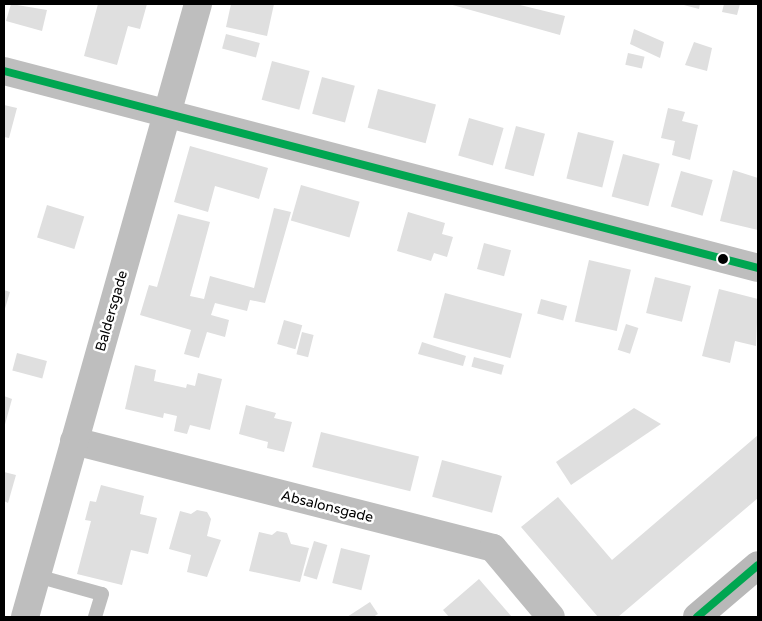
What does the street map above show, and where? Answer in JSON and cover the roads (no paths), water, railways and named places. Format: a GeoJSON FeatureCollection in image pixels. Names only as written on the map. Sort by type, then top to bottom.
{"type":"FeatureCollection","features":[{"type":"Feature","properties":{"kind":"street","name":"Baldersgade"},"geometry":{"type":"LineString","coordinates":[[25,617],[168,116],[198,4]]}},
{"type":"Feature","properties":{"kind":"street"},"geometry":{"type":"LineString","coordinates":[[4,71],[168,116],[758,268]]}},
{"type":"Feature","properties":{"kind":"street","name":"Absalonsgade"},"geometry":{"type":"LineString","coordinates":[[74,442],[493,548],[551,617]]}},
{"type":"Feature","properties":{"kind":"street"},"geometry":{"type":"LineString","coordinates":[[697,617],[758,565]]}},
{"type":"Feature","properties":{"kind":"lane"},"geometry":{"type":"LineString","coordinates":[[37,576],[102,594],[95,617]]}}]}
